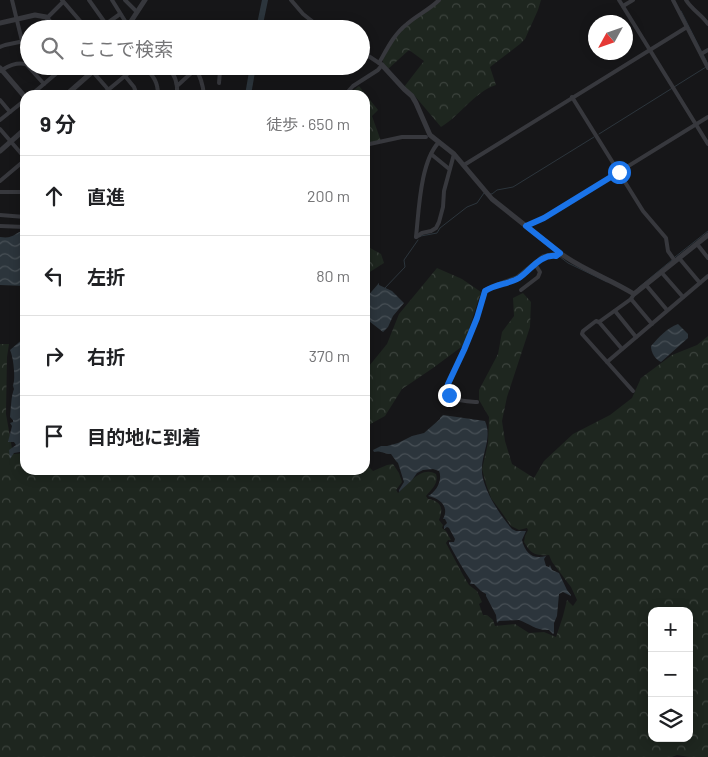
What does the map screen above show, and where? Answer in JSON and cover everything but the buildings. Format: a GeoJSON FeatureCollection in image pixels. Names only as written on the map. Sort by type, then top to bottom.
{"type":"FeatureCollection","features":[{"type":"Feature","properties":{"kind":"street"},"geometry":{"type":"LineString","coordinates":[[12,0],[20,32]]}},
{"type":"Feature","properties":{"kind":"street"},"geometry":{"type":"LineString","coordinates":[[89,0],[103,20]]}},
{"type":"Feature","properties":{"kind":"street"},"geometry":{"type":"LineString","coordinates":[[112,0],[124,20]]}},
{"type":"Feature","properties":{"kind":"street"},"geometry":{"type":"LineString","coordinates":[[125,0],[137,12]]}},
{"type":"Feature","properties":{"kind":"street"},"geometry":{"type":"LineString","coordinates":[[132,20],[145,0]]}},
{"type":"Feature","properties":{"kind":"street"},"geometry":{"type":"LineString","coordinates":[[291,0],[311,20]]}},
{"type":"Feature","properties":{"kind":"street"},"geometry":{"type":"LineString","coordinates":[[349,90],[378,70],[388,46],[400,31],[439,0]]}},
{"type":"Feature","properties":{"kind":"street"},"geometry":{"type":"LineString","coordinates":[[619,0],[708,144]]}},
{"type":"Feature","properties":{"kind":"street"},"geometry":{"type":"LineString","coordinates":[[623,6],[633,0]]}},
{"type":"Feature","properties":{"kind":"street"},"geometry":{"type":"LineString","coordinates":[[673,0],[702,53],[708,68]]}},
{"type":"Feature","properties":{"kind":"street"},"geometry":{"type":"LineString","coordinates":[[686,0],[691,8],[703,17],[708,24]]}},
{"type":"Feature","properties":{"kind":"street"},"geometry":{"type":"LineString","coordinates":[[0,23],[35,14],[47,18],[63,1],[79,20]]}},
{"type":"Feature","properties":{"kind":"street"},"geometry":{"type":"LineString","coordinates":[[112,20],[120,14]]}},
{"type":"Feature","properties":{"kind":"street"},"geometry":{"type":"LineString","coordinates":[[464,164],[687,27]]}},
{"type":"Feature","properties":{"kind":"street"},"geometry":{"type":"LineString","coordinates":[[0,47],[20,42]]}},
{"type":"Feature","properties":{"kind":"street"},"geometry":{"type":"LineString","coordinates":[[702,53],[708,50]]}},
{"type":"Feature","properties":{"kind":"street"},"geometry":{"type":"LineString","coordinates":[[370,57],[381,64],[412,96],[430,135],[464,164],[492,199],[568,259],[596,275],[625,288],[652,324]]}},
{"type":"Feature","properties":{"kind":"street"},"geometry":{"type":"LineString","coordinates":[[20,63],[16,63],[1,70],[20,92]]}},
{"type":"Feature","properties":{"kind":"street"},"geometry":{"type":"LineString","coordinates":[[36,75],[44,84]]}},
{"type":"Feature","properties":{"kind":"street"},"geometry":{"type":"LineString","coordinates":[[36,90],[54,75]]}},
{"type":"Feature","properties":{"kind":"street"},"geometry":{"type":"LineString","coordinates":[[72,90],[89,75]]}},
{"type":"Feature","properties":{"kind":"street"},"geometry":{"type":"LineString","coordinates":[[96,75],[108,90],[125,76],[135,90]]}},
{"type":"Feature","properties":{"kind":"street"},"geometry":{"type":"LineString","coordinates":[[152,75],[156,80],[158,90]]}},
{"type":"Feature","properties":{"kind":"street"},"geometry":{"type":"LineString","coordinates":[[174,75],[177,90]]}},
{"type":"Feature","properties":{"kind":"street"},"geometry":{"type":"LineString","coordinates":[[177,86],[190,75]]}},
{"type":"Feature","properties":{"kind":"street"},"geometry":{"type":"LineString","coordinates":[[200,75],[203,90]]}},
{"type":"Feature","properties":{"kind":"street"},"geometry":{"type":"LineString","coordinates":[[219,83],[220,75]]}},
{"type":"Feature","properties":{"kind":"street"},"geometry":{"type":"LineString","coordinates":[[572,97],[643,211],[664,236],[668,251],[700,283]]}},
{"type":"Feature","properties":{"kind":"street"},"geometry":{"type":"LineString","coordinates":[[0,100],[10,112]]}},
{"type":"Feature","properties":{"kind":"street"},"geometry":{"type":"LineString","coordinates":[[0,120],[20,103]]}},
{"type":"Feature","properties":{"kind":"street"},"geometry":{"type":"LineString","coordinates":[[526,226],[544,218],[708,117]]}},
{"type":"Feature","properties":{"kind":"street"},"geometry":{"type":"LineString","coordinates":[[0,129],[20,153]]}},
{"type":"Feature","properties":{"kind":"street"},"geometry":{"type":"LineString","coordinates":[[0,150],[20,133]]}},
{"type":"Feature","properties":{"kind":"street"},"geometry":{"type":"LineString","coordinates":[[370,144],[402,138],[426,137]]}},
{"type":"Feature","properties":{"kind":"street"},"geometry":{"type":"LineString","coordinates":[[439,142],[431,154],[422,187],[416,237],[431,231],[438,224],[443,207],[444,191],[454,156]]}},
{"type":"Feature","properties":{"kind":"street"},"geometry":{"type":"LineString","coordinates":[[431,154],[448,168]]}},
{"type":"Feature","properties":{"kind":"street"},"geometry":{"type":"LineString","coordinates":[[438,224],[448,168],[454,156]]}},
{"type":"Feature","properties":{"kind":"street"},"geometry":{"type":"LineString","coordinates":[[0,181],[20,163]]}},
{"type":"Feature","properties":{"kind":"street"},"geometry":{"type":"LineString","coordinates":[[0,192],[20,192]]}},
{"type":"Feature","properties":{"kind":"street"},"geometry":{"type":"LineString","coordinates":[[0,215],[20,217]]}},
{"type":"Feature","properties":{"kind":"street"},"geometry":{"type":"LineString","coordinates":[[0,226],[20,227]]}},
{"type":"Feature","properties":{"kind":"street"},"geometry":{"type":"LineString","coordinates":[[634,391],[582,334],[583,331],[596,321],[599,322],[615,311],[708,235]]}},
{"type":"Feature","properties":{"kind":"street"},"geometry":{"type":"LineString","coordinates":[[697,244],[708,258]]}},
{"type":"Feature","properties":{"kind":"street"},"geometry":{"type":"LineString","coordinates":[[477,402],[453,399],[449,395],[447,388],[477,318],[484,293],[487,289],[520,277],[544,258],[550,255],[556,256],[560,253]]}},
{"type":"Feature","properties":{"kind":"street"},"geometry":{"type":"LineString","coordinates":[[521,290],[538,277],[540,272],[535,264]]}},
{"type":"Feature","properties":{"kind":"street"},"geometry":{"type":"LineString","coordinates":[[662,272],[683,297]]}},
{"type":"Feature","properties":{"kind":"street"},"geometry":{"type":"LineString","coordinates":[[608,362],[708,276]]}},
{"type":"Feature","properties":{"kind":"street"},"geometry":{"type":"LineString","coordinates":[[646,285],[667,310]]}},
{"type":"Feature","properties":{"kind":"street"},"geometry":{"type":"LineString","coordinates":[[615,311],[636,337]]}},
{"type":"Feature","properties":{"kind":"street"},"geometry":{"type":"LineString","coordinates":[[599,322],[622,349]]}},
{"type":"Feature","properties":{"kind":"green space"},"geometry":{"type":"Polygon","coordinates":[[[440,0],[541,0],[525,39],[490,67],[496,85],[474,98],[455,117],[441,127],[414,95],[404,87],[424,61],[409,50],[388,69],[383,63],[383,59],[397,35],[440,0]]]}},
{"type":"Feature","properties":{"kind":"green space"},"geometry":{"type":"Polygon","coordinates":[[[359,86],[362,90],[354,90],[359,86]]]}},
{"type":"Feature","properties":{"kind":"green space"},"geometry":{"type":"Polygon","coordinates":[[[370,100],[378,110],[372,116],[381,141],[370,143],[370,100]]]}},
{"type":"Feature","properties":{"kind":"green space"},"geometry":{"type":"Polygon","coordinates":[[[370,248],[381,254],[384,263],[370,272],[370,248]]]}},
{"type":"Feature","properties":{"kind":"green space"},"geometry":{"type":"Polygon","coordinates":[[[437,268],[462,279],[481,292],[464,345],[402,389],[385,416],[370,424],[370,365],[387,344],[399,314],[437,268]]]}},
{"type":"Feature","properties":{"kind":"green space"},"geometry":{"type":"Polygon","coordinates":[[[523,293],[531,302],[530,327],[507,397],[502,421],[505,441],[512,464],[534,478],[544,461],[573,434],[610,415],[632,398],[641,378],[672,355],[697,345],[708,336],[708,757],[677,755],[672,757],[0,757],[0,344],[9,344],[6,414],[13,454],[20,453],[20,475],[370,475],[370,468],[373,471],[393,464],[402,482],[396,490],[398,493],[420,474],[431,472],[436,474],[437,480],[426,496],[428,499],[439,503],[441,512],[439,520],[443,525],[442,528],[451,540],[448,540],[446,543],[469,585],[477,591],[482,602],[479,604],[483,615],[487,615],[493,620],[495,626],[515,624],[529,633],[544,632],[556,637],[567,600],[573,606],[577,600],[571,587],[549,555],[531,552],[524,542],[527,528],[519,530],[511,526],[491,498],[482,469],[488,443],[489,417],[479,400],[479,390],[498,354],[502,332],[514,316],[513,298],[523,293]]]}},
{"type":"Feature","properties":{"kind":"water"},"geometry":{"type":"Polygon","coordinates":[[[20,232],[20,286],[0,285],[0,237],[11,236],[20,232]]]}},
{"type":"Feature","properties":{"kind":"water"},"geometry":{"type":"Polygon","coordinates":[[[379,283],[379,285],[392,291],[404,303],[383,332],[370,322],[370,293],[379,283]]]}},
{"type":"Feature","properties":{"kind":"water"},"geometry":{"type":"Polygon","coordinates":[[[678,324],[688,334],[688,338],[661,362],[654,356],[651,346],[666,331],[678,324]]]}},
{"type":"Feature","properties":{"kind":"water"},"geometry":{"type":"Polygon","coordinates":[[[20,341],[20,452],[14,453],[10,459],[9,450],[16,445],[14,442],[8,442],[12,426],[10,423],[13,422],[10,417],[14,389],[14,369],[10,350],[20,341]]]}},
{"type":"Feature","properties":{"kind":"water"},"geometry":{"type":"Polygon","coordinates":[[[443,415],[485,421],[488,433],[482,475],[487,491],[512,529],[526,531],[522,540],[527,552],[537,557],[546,556],[544,559],[546,566],[549,567],[550,565],[552,570],[559,573],[571,595],[563,592],[559,594],[553,634],[549,630],[537,628],[519,620],[499,621],[497,623],[496,615],[486,594],[474,584],[470,584],[471,581],[449,544],[449,542],[454,542],[455,539],[449,528],[444,529],[447,523],[443,519],[445,510],[442,503],[428,496],[434,492],[438,485],[439,471],[433,469],[417,473],[399,492],[404,482],[398,463],[391,454],[374,452],[373,450],[381,446],[398,443],[412,436],[424,433],[443,415]]]}},
{"type":"Feature","properties":{"kind":"waterway"},"geometry":{"type":"LineString","coordinates":[[261,20],[265,0]]}},
{"type":"Feature","properties":{"kind":"waterway"},"geometry":{"type":"LineString","coordinates":[[681,11],[708,64]]}},
{"type":"Feature","properties":{"kind":"waterway"},"geometry":{"type":"LineString","coordinates":[[599,134],[706,67]]}},
{"type":"Feature","properties":{"kind":"waterway"},"geometry":{"type":"LineString","coordinates":[[249,90],[251,75]]}},
{"type":"Feature","properties":{"kind":"waterway"},"geometry":{"type":"LineString","coordinates":[[489,194],[497,190],[513,187],[594,137]]}},
{"type":"Feature","properties":{"kind":"waterway"},"geometry":{"type":"LineString","coordinates":[[420,237],[437,233],[440,228],[467,207],[477,203],[485,193]]}},
{"type":"Feature","properties":{"kind":"waterway"},"geometry":{"type":"LineString","coordinates":[[675,257],[708,231]]}},
{"type":"Feature","properties":{"kind":"waterway"},"geometry":{"type":"LineString","coordinates":[[384,289],[405,267],[404,260],[418,240]]}},
{"type":"Feature","properties":{"kind":"waterway"},"geometry":{"type":"LineString","coordinates":[[497,283],[516,276],[542,255],[551,253],[555,253],[568,263],[607,282]]}},
{"type":"Feature","properties":{"kind":"waterway"},"geometry":{"type":"LineString","coordinates":[[638,288],[672,260]]}},
{"type":"Feature","properties":{"kind":"route"},"geometry":{"type":"LineString","coordinates":[[449,395],[448,384],[477,318],[485,291],[513,281],[539,260],[550,255],[556,256],[560,253],[526,226],[544,218],[619,172]]}}]}
